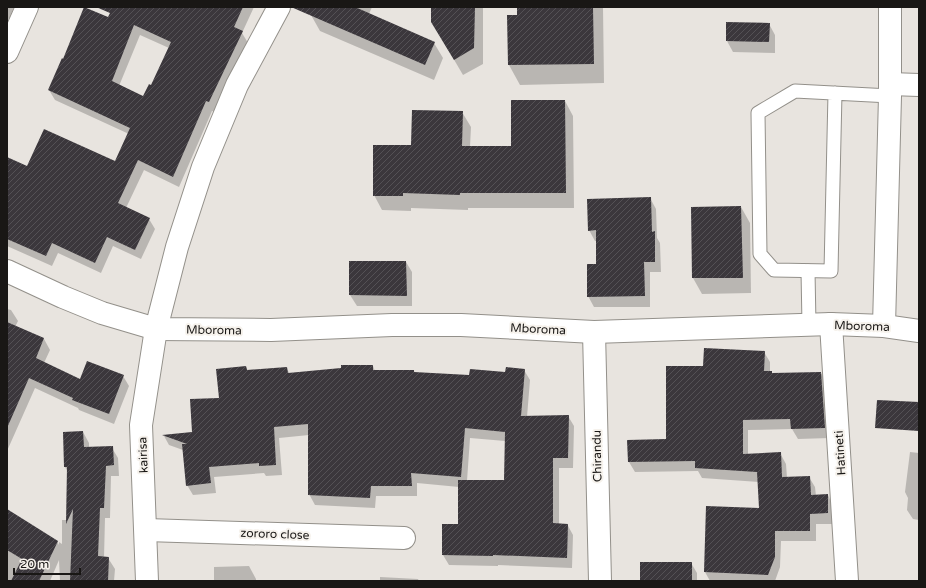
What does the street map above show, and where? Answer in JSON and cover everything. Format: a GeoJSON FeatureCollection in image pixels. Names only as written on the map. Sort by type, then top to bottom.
{"type":"FeatureCollection","features":[{"type":"Feature","properties":{"kind":"street"},"geometry":{"type":"LineString","coordinates":[[7,52],[27,7]]}},
{"type":"Feature","properties":{"kind":"street","name":"kairisa"},"geometry":{"type":"LineString","coordinates":[[147,581],[141,426],[156,329],[177,247],[203,167],[237,85],[279,7]]}},
{"type":"Feature","properties":{"kind":"street"},"geometry":{"type":"LineString","coordinates":[[884,326],[890,90],[890,7]]}},
{"type":"Feature","properties":{"kind":"street"},"geometry":{"type":"LineString","coordinates":[[890,90],[919,84]]}},
{"type":"Feature","properties":{"kind":"street","name":"Mboroma"},"geometry":{"type":"LineString","coordinates":[[7,271],[102,313],[156,329],[271,330],[392,325],[460,325],[594,332],[831,324],[884,326],[919,331]]}},
{"type":"Feature","properties":{"kind":"street","name":"Hatineti"},"geometry":{"type":"LineString","coordinates":[[831,324],[848,581]]}},
{"type":"Feature","properties":{"kind":"street","name":"Chirandu"},"geometry":{"type":"LineString","coordinates":[[594,332],[600,581]]}},
{"type":"Feature","properties":{"kind":"street","name":"zororo close"},"geometry":{"type":"LineString","coordinates":[[146,530],[404,538]]}},
{"type":"Feature","properties":{"kind":"lane"},"geometry":{"type":"LineString","coordinates":[[835,93],[831,271],[774,270],[760,254],[758,113],[795,91],[835,93],[890,90]]}},
{"type":"Feature","properties":{"kind":"lane"},"geometry":{"type":"LineString","coordinates":[[808,271],[809,325]]}},
{"type":"Feature","properties":{"kind":"building"},"geometry":{"type":"Polygon","coordinates":[[[84,7],[108,17],[110,13],[96,7],[243,7],[234,27],[243,31],[209,102],[206,101],[173,177],[138,160],[118,203],[150,218],[135,250],[107,237],[95,263],[52,243],[46,256],[7,239],[7,157],[27,166],[44,129],[115,161],[130,128],[48,90],[62,58],[63,59],[84,7]],[[134,25],[112,81],[143,96],[149,84],[151,85],[171,42],[134,25]]]}},
{"type":"Feature","properties":{"kind":"building"},"geometry":{"type":"Polygon","coordinates":[[[291,7],[355,7],[435,42],[425,65],[291,7]]]}},
{"type":"Feature","properties":{"kind":"building"},"geometry":{"type":"Polygon","coordinates":[[[431,7],[475,7],[474,48],[454,60],[431,22],[431,7]]]}},
{"type":"Feature","properties":{"kind":"building"},"geometry":{"type":"Polygon","coordinates":[[[517,7],[593,7],[594,64],[508,65],[507,15],[517,15],[517,7]]]}},
{"type":"Feature","properties":{"kind":"building"},"geometry":{"type":"Polygon","coordinates":[[[726,22],[770,23],[769,42],[726,41],[726,22]]]}},
{"type":"Feature","properties":{"kind":"building"},"geometry":{"type":"Polygon","coordinates":[[[511,100],[565,100],[566,193],[460,193],[460,195],[403,193],[403,196],[373,196],[373,145],[411,145],[412,110],[463,111],[462,146],[511,146],[511,100]]]}},
{"type":"Feature","properties":{"kind":"building"},"geometry":{"type":"Polygon","coordinates":[[[651,197],[652,232],[655,231],[655,262],[644,262],[645,296],[587,297],[587,264],[596,264],[596,230],[588,231],[587,199],[651,197]]]}},
{"type":"Feature","properties":{"kind":"building"},"geometry":{"type":"Polygon","coordinates":[[[741,206],[743,278],[692,278],[691,207],[741,206]]]}},
{"type":"Feature","properties":{"kind":"building"},"geometry":{"type":"Polygon","coordinates":[[[349,261],[406,261],[407,296],[349,295],[349,261]]]}},
{"type":"Feature","properties":{"kind":"building"},"geometry":{"type":"Polygon","coordinates":[[[7,322],[44,338],[36,358],[80,379],[87,361],[124,375],[109,414],[72,400],[73,398],[29,378],[7,428],[7,322]]]}},
{"type":"Feature","properties":{"kind":"building"},"geometry":{"type":"Polygon","coordinates":[[[704,348],[765,351],[764,371],[772,371],[772,373],[821,372],[825,428],[791,429],[790,419],[743,420],[743,454],[781,452],[782,477],[810,476],[811,495],[828,494],[828,513],[810,514],[810,531],[775,531],[775,557],[768,575],[704,572],[706,506],[759,508],[757,472],[695,468],[695,461],[628,462],[627,440],[666,439],[666,366],[703,366],[704,348]]]}},
{"type":"Feature","properties":{"kind":"building"},"geometry":{"type":"Polygon","coordinates":[[[341,365],[373,365],[373,370],[414,370],[414,372],[469,375],[470,369],[505,372],[506,367],[525,369],[521,416],[569,415],[568,458],[553,458],[553,523],[568,524],[567,558],[493,555],[442,555],[442,524],[458,524],[458,480],[504,480],[505,432],[465,428],[461,477],[411,473],[412,486],[371,486],[370,498],[308,495],[308,424],[274,427],[276,465],[259,466],[259,463],[209,467],[211,483],[186,486],[182,444],[187,444],[162,435],[192,432],[190,399],[219,398],[216,369],[246,366],[247,370],[287,367],[288,373],[341,368],[341,365]]]}},
{"type":"Feature","properties":{"kind":"building"},"geometry":{"type":"Polygon","coordinates":[[[877,400],[919,402],[919,431],[875,428],[877,400]]]}},
{"type":"Feature","properties":{"kind":"building"},"geometry":{"type":"Polygon","coordinates":[[[83,431],[84,447],[113,446],[114,465],[106,466],[104,508],[100,508],[98,556],[109,557],[108,581],[70,581],[73,509],[66,524],[67,467],[64,467],[63,432],[83,431]]]}},
{"type":"Feature","properties":{"kind":"building"},"geometry":{"type":"Polygon","coordinates":[[[7,509],[58,541],[39,581],[11,581],[22,559],[7,550],[7,509]]]}},
{"type":"Feature","properties":{"kind":"building"},"geometry":{"type":"Polygon","coordinates":[[[640,562],[692,562],[692,581],[640,581],[640,562]]]}}]}
